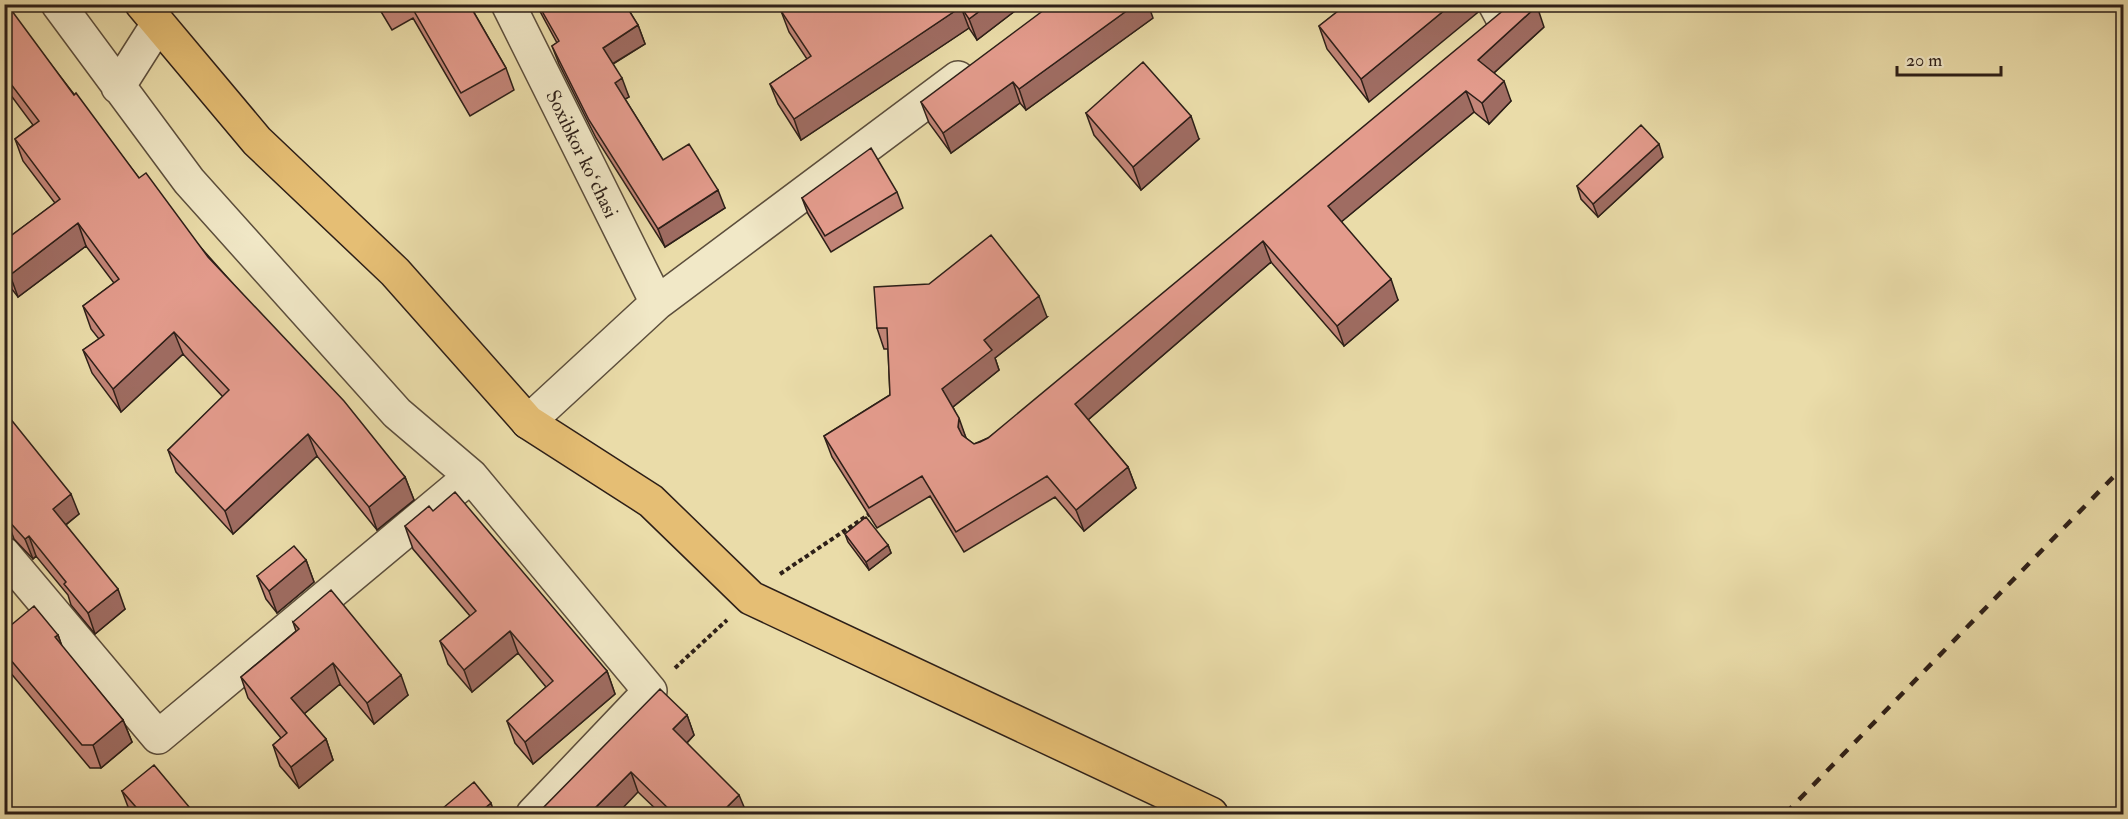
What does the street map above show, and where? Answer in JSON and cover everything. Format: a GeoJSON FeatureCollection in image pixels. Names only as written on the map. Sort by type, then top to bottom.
{"type":"FeatureCollection","features":[{"type":"Feature","properties":{"kind":"main road"},"geometry":{"type":"LineString","coordinates":[[150,14],[257,141],[395,272],[528,422],[651,501],[751,598],[1211,814]]}},
{"type":"Feature","properties":{"kind":"street"},"geometry":{"type":"LineString","coordinates":[[58,4],[189,181],[397,413],[471,476],[650,691],[533,814]]}},
{"type":"Feature","properties":{"kind":"street","name":"Soxibkor koʻchasi"},"geometry":{"type":"LineString","coordinates":[[508,4],[657,303]]}},
{"type":"Feature","properties":{"kind":"street"},"geometry":{"type":"LineString","coordinates":[[1476,39],[1505,9]]}},
{"type":"Feature","properties":{"kind":"street"},"geometry":{"type":"LineString","coordinates":[[118,87],[150,14]]}},
{"type":"Feature","properties":{"kind":"street"},"geometry":{"type":"LineString","coordinates":[[528,422],[657,303],[980,62]]}},
{"type":"Feature","properties":{"kind":"street"},"geometry":{"type":"LineString","coordinates":[[4,554],[158,737],[471,476]]}},
{"type":"Feature","properties":{"kind":"path"},"geometry":{"type":"LineString","coordinates":[[650,691],[776,576],[875,510]]}},
{"type":"Feature","properties":{"kind":"building"},"geometry":{"type":"Polygon","coordinates":[[[4,4],[12,11],[74,95],[76,93],[139,178],[146,173],[208,257],[344,401],[405,477],[369,507],[308,434],[225,511],[168,450],[229,390],[174,332],[113,389],[83,350],[104,335],[83,306],[119,279],[78,223],[10,275],[4,268],[4,241],[60,199],[15,139],[39,121],[4,75],[4,4]]]}},
{"type":"Feature","properties":{"kind":"building"},"geometry":{"type":"Polygon","coordinates":[[[410,4],[469,4],[506,68],[461,93],[410,4]]]}},
{"type":"Feature","properties":{"kind":"building"},"geometry":{"type":"Polygon","coordinates":[[[538,4],[625,4],[638,25],[603,48],[622,78],[615,83],[663,160],[689,144],[718,190],[658,229],[589,120],[552,46],[559,41],[538,4]]]}},
{"type":"Feature","properties":{"kind":"building"},"geometry":{"type":"Polygon","coordinates":[[[790,4],[989,4],[969,19],[961,7],[794,119],[770,84],[811,56],[781,11],[790,4]]]}},
{"type":"Feature","properties":{"kind":"building"},"geometry":{"type":"Polygon","coordinates":[[[1052,4],[1136,4],[1019,89],[1013,82],[943,133],[921,102],[1052,4]]]}},
{"type":"Feature","properties":{"kind":"building"},"geometry":{"type":"Polygon","coordinates":[[[1347,4],[1452,4],[1361,79],[1319,26],[1347,4]]]}},
{"type":"Feature","properties":{"kind":"building"},"geometry":{"type":"Polygon","coordinates":[[[1511,4],[1535,4],[1537,6],[1478,60],[1504,81],[1482,103],[1466,91],[1328,206],[1391,279],[1337,326],[1263,241],[1075,404],[1128,467],[1076,510],[1047,476],[956,532],[922,476],[869,508],[824,436],[890,395],[887,328],[877,328],[874,287],[929,284],[991,235],[1039,296],[984,340],[992,350],[942,389],[959,418],[958,427],[962,435],[974,444],[980,442],[988,438],[1511,4]]]}},
{"type":"Feature","properties":{"kind":"building"},"geometry":{"type":"Polygon","coordinates":[[[1143,62],[1191,116],[1133,167],[1086,113],[1143,62]]]}},
{"type":"Feature","properties":{"kind":"building"},"geometry":{"type":"Polygon","coordinates":[[[1641,125],[1659,144],[1593,204],[1577,186],[1641,125]]]}},
{"type":"Feature","properties":{"kind":"building"},"geometry":{"type":"Polygon","coordinates":[[[871,148],[897,192],[825,236],[802,198],[871,148]]]}},
{"type":"Feature","properties":{"kind":"building"},"geometry":{"type":"Polygon","coordinates":[[[9,417],[71,494],[53,509],[118,589],[88,613],[29,536],[25,539],[6,518],[11,514],[4,506],[4,421],[9,417]]]}},
{"type":"Feature","properties":{"kind":"building"},"geometry":{"type":"Polygon","coordinates":[[[455,492],[607,671],[525,742],[507,721],[553,681],[510,631],[464,670],[440,641],[476,611],[405,526],[429,506],[433,511],[455,492]]]}},
{"type":"Feature","properties":{"kind":"building"},"geometry":{"type":"Polygon","coordinates":[[[866,517],[888,545],[866,562],[845,534],[866,517]]]}},
{"type":"Feature","properties":{"kind":"building"},"geometry":{"type":"Polygon","coordinates":[[[294,546],[306,560],[269,591],[257,576],[294,546]]]}},
{"type":"Feature","properties":{"kind":"building"},"geometry":{"type":"Polygon","coordinates":[[[331,590],[401,675],[367,703],[333,663],[291,698],[326,739],[291,767],[273,745],[287,733],[241,677],[299,629],[293,622],[331,590]]]}},
{"type":"Feature","properties":{"kind":"building"},"geometry":{"type":"Polygon","coordinates":[[[34,606],[58,635],[55,637],[123,720],[93,745],[82,745],[4,652],[4,631],[34,606]]]}},
{"type":"Feature","properties":{"kind":"building"},"geometry":{"type":"Polygon","coordinates":[[[660,689],[687,715],[673,729],[739,795],[720,814],[674,814],[631,772],[589,814],[537,814],[660,689]]]}},
{"type":"Feature","properties":{"kind":"building"},"geometry":{"type":"Polygon","coordinates":[[[154,765],[195,814],[142,814],[122,791],[154,765]]]}},
{"type":"Feature","properties":{"kind":"building"},"geometry":{"type":"Polygon","coordinates":[[[474,782],[491,803],[478,814],[448,814],[443,808],[474,782]]]}},
{"type":"Feature","properties":{"kind":"railway"},"geometry":{"type":"LineString","coordinates":[[1785,814],[2124,466]]}}]}
